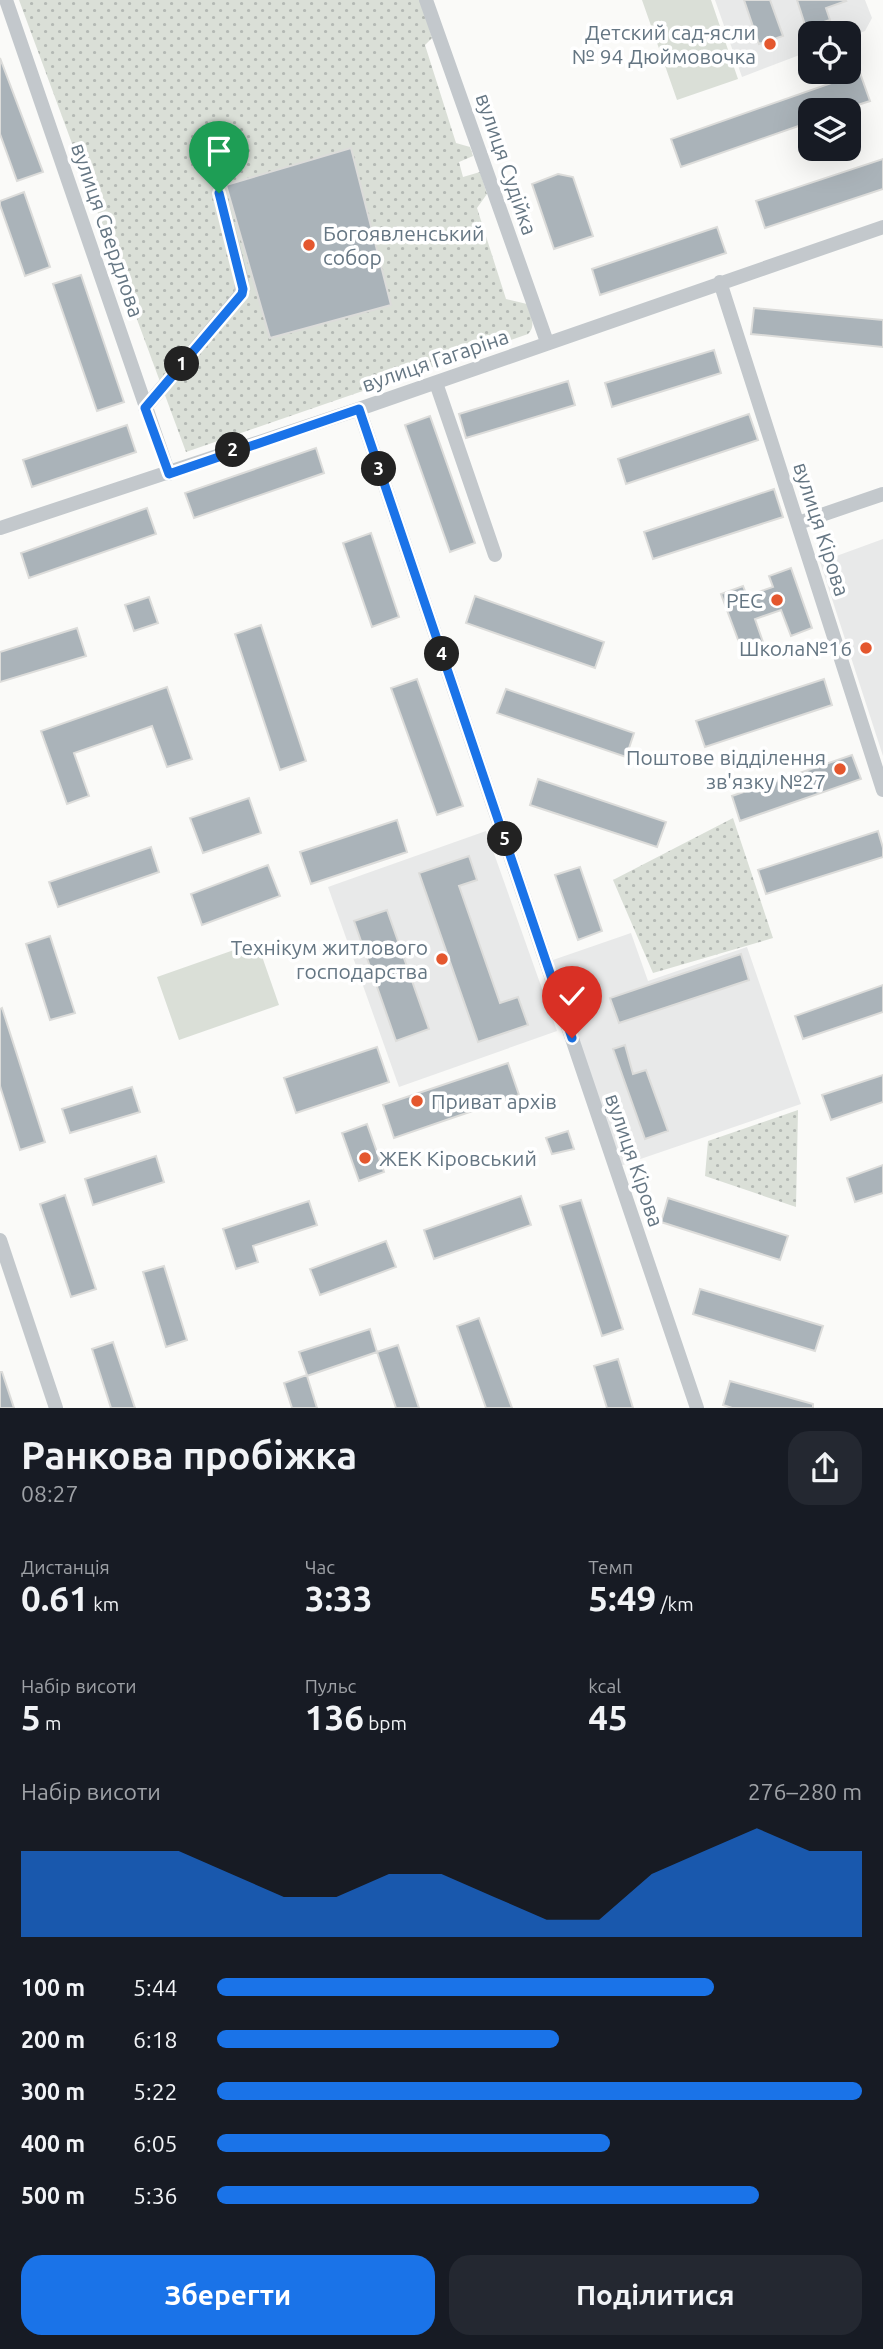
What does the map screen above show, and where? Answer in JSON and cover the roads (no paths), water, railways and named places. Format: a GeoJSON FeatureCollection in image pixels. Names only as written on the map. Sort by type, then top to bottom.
{"type":"FeatureCollection","features":[{"type":"Feature","properties":{"kind":"street","name":"вулиця Свердлова"},"geometry":{"type":"LineString","coordinates":[[6,0],[169,474]]}},
{"type":"Feature","properties":{"kind":"street","name":"вулиця Судійка"},"geometry":{"type":"LineString","coordinates":[[426,0],[547,342]]}},
{"type":"Feature","properties":{"kind":"street"},"geometry":{"type":"LineString","coordinates":[[145,408],[242,294],[242,281],[219,193]]}},
{"type":"Feature","properties":{"kind":"street","name":"вулиця Гагаріна"},"geometry":{"type":"LineString","coordinates":[[0,528],[436,383],[547,342],[883,227]]}},
{"type":"Feature","properties":{"kind":"street","name":"вулиця Кірова"},"geometry":{"type":"LineString","coordinates":[[720,282],[883,790]]}},
{"type":"Feature","properties":{"kind":"street"},"geometry":{"type":"LineString","coordinates":[[436,383],[495,555]]}},
{"type":"Feature","properties":{"kind":"street","name":"вулиця Кірова"},"geometry":{"type":"LineString","coordinates":[[359,409],[697,1408]]}},
{"type":"Feature","properties":{"kind":"street"},"geometry":{"type":"LineString","coordinates":[[798,523],[883,494]]}},
{"type":"Feature","properties":{"kind":"street"},"geometry":{"type":"LineString","coordinates":[[0,1240],[56,1408]]}},
{"type":"Feature","properties":{"kind":"place","name":"Детский сад-ясли № 94 Дюймовочка"},"geometry":{"type":"Point","coordinates":[770,44]}},
{"type":"Feature","properties":{"kind":"place","name":"Богоявленський собор"},"geometry":{"type":"Point","coordinates":[309,245]}},
{"type":"Feature","properties":{"kind":"place","name":"РЕС"},"geometry":{"type":"Point","coordinates":[777,600]}},
{"type":"Feature","properties":{"kind":"place","name":"Школа№16"},"geometry":{"type":"Point","coordinates":[866,648]}},
{"type":"Feature","properties":{"kind":"place","name":"Поштове відділення зв'язку №27"},"geometry":{"type":"Point","coordinates":[840,769]}},
{"type":"Feature","properties":{"kind":"place","name":"Технікум житлового господарства"},"geometry":{"type":"Point","coordinates":[442,959]}},
{"type":"Feature","properties":{"kind":"place","name":"Приват архів"},"geometry":{"type":"Point","coordinates":[417,1101]}},
{"type":"Feature","properties":{"kind":"place","name":"ЖЕК Кіровський"},"geometry":{"type":"Point","coordinates":[365,1158]}}]}
